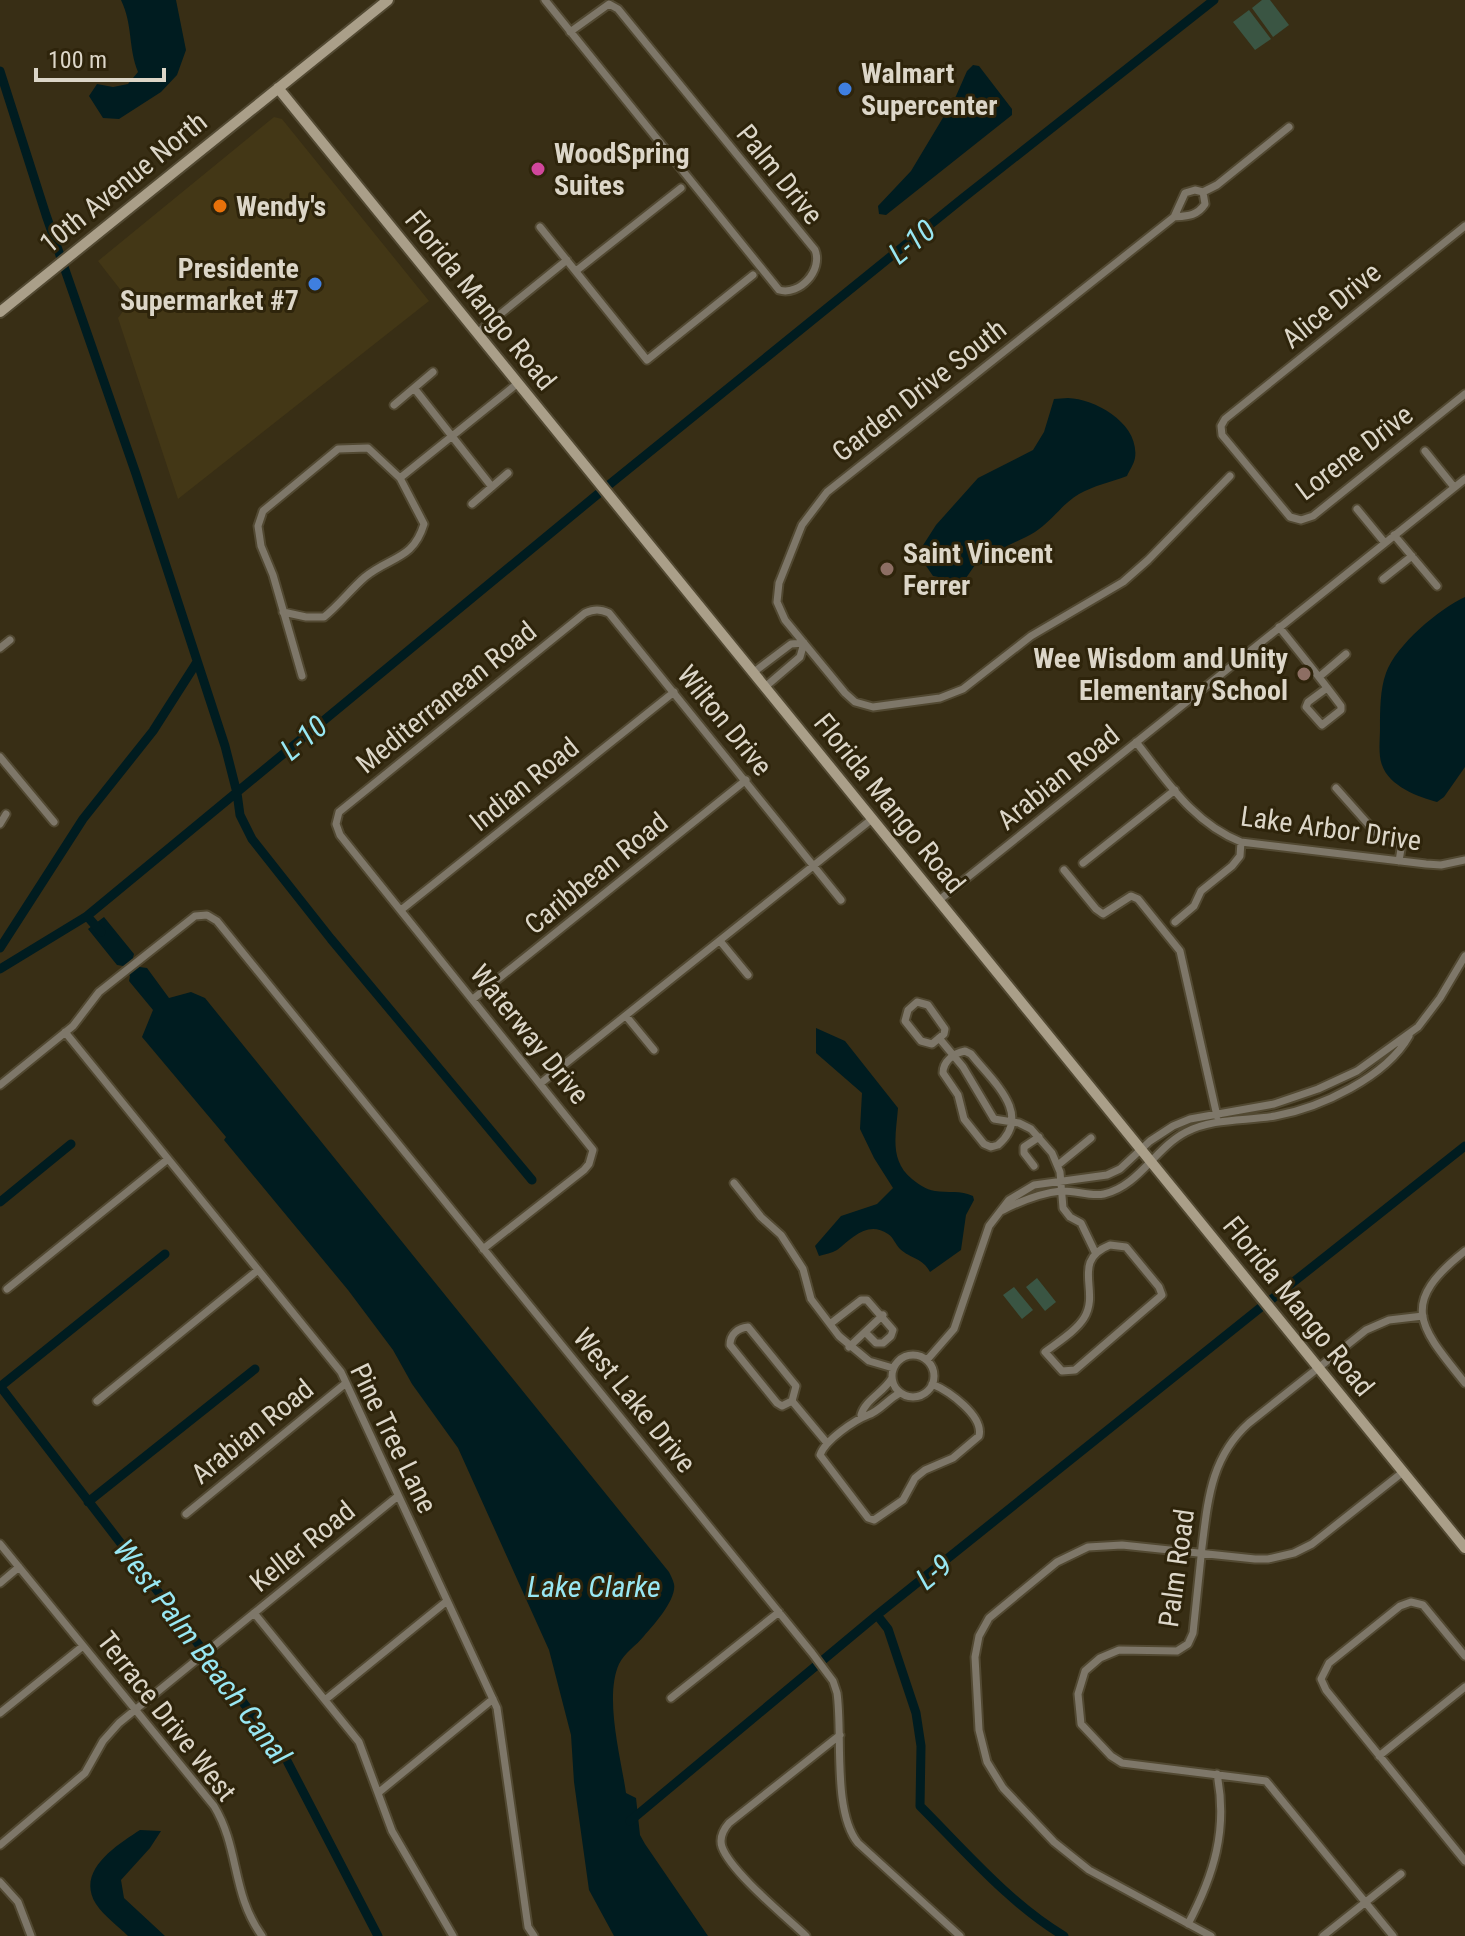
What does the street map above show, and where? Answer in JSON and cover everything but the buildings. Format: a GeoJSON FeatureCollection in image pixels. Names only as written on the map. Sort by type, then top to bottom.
{"type":"FeatureCollection","features":[{"type":"Feature","properties":{"kind":"street","name":"10th Avenue North"},"geometry":{"type":"LineString","coordinates":[[0,312],[388,0]]}},
{"type":"Feature","properties":{"kind":"street","name":"Palm Drive"},"geometry":{"type":"LineString","coordinates":[[545,0],[570,32],[779,290],[787,292],[796,289],[814,273],[818,266],[815,250],[618,9],[609,4],[570,32]]}},
{"type":"Feature","properties":{"kind":"street","name":"Florida Mango Road"},"geometry":{"type":"LineString","coordinates":[[278,88],[1465,1548]]}},
{"type":"Feature","properties":{"kind":"street","name":"Garden Drive South"},"geometry":{"type":"LineString","coordinates":[[1230,476],[1123,582],[1031,636],[952,694],[880,707],[861,705],[845,693],[804,643],[782,614],[777,602],[777,589],[802,525],[817,502],[1103,270],[1174,217],[1185,193],[1195,190],[1203,192],[1217,185],[1289,127]]}},
{"type":"Feature","properties":{"kind":"street"},"geometry":{"type":"LineString","coordinates":[[576,271],[681,188]]}},
{"type":"Feature","properties":{"kind":"street","name":"Garden Drive South"},"geometry":{"type":"LineString","coordinates":[[1174,217],[1200,212],[1205,204],[1203,192]]}},
{"type":"Feature","properties":{"kind":"street","name":"Alice Drive"},"geometry":{"type":"LineString","coordinates":[[1225,419],[1465,226]]}},
{"type":"Feature","properties":{"kind":"street"},"geometry":{"type":"LineString","coordinates":[[540,227],[647,360],[753,275]]}},
{"type":"Feature","properties":{"kind":"street"},"geometry":{"type":"LineString","coordinates":[[477,333],[567,260]]}},
{"type":"Feature","properties":{"kind":"street"},"geometry":{"type":"LineString","coordinates":[[394,405],[433,372]]}},
{"type":"Feature","properties":{"kind":"street"},"geometry":{"type":"LineString","coordinates":[[400,478],[518,383]]}},
{"type":"Feature","properties":{"kind":"street"},"geometry":{"type":"LineString","coordinates":[[414,388],[492,487]]}},
{"type":"Feature","properties":{"kind":"street","name":"Lorene Drive"},"geometry":{"type":"LineString","coordinates":[[1225,419],[1221,426],[1222,435],[1290,517],[1301,520],[1313,516],[1465,394]]}},
{"type":"Feature","properties":{"kind":"street"},"geometry":{"type":"LineString","coordinates":[[283,612],[324,617],[363,579],[407,554],[419,540],[424,524],[400,478],[368,448],[338,449],[263,511],[258,526],[261,546],[302,676]]}},
{"type":"Feature","properties":{"kind":"street"},"geometry":{"type":"LineString","coordinates":[[1425,451],[1454,487]]}},
{"type":"Feature","properties":{"kind":"street"},"geometry":{"type":"LineString","coordinates":[[472,504],[508,473]]}},
{"type":"Feature","properties":{"kind":"street","name":"Arabian Road"},"geometry":{"type":"LineString","coordinates":[[938,901],[1465,479]]}},
{"type":"Feature","properties":{"kind":"street"},"geometry":{"type":"LineString","coordinates":[[1357,509],[1385,543]]}},
{"type":"Feature","properties":{"kind":"street"},"geometry":{"type":"LineString","coordinates":[[1394,535],[1437,586]]}},
{"type":"Feature","properties":{"kind":"street"},"geometry":{"type":"LineString","coordinates":[[1383,579],[1412,556]]}},
{"type":"Feature","properties":{"kind":"street","name":"Wilton Drive"},"geometry":{"type":"LineString","coordinates":[[597,609],[609,613],[841,900]]}},
{"type":"Feature","properties":{"kind":"street","name":"Mediterranean Road"},"geometry":{"type":"LineString","coordinates":[[337,830],[336,817],[339,812],[585,613],[597,609]]}},
{"type":"Feature","properties":{"kind":"street"},"geometry":{"type":"LineString","coordinates":[[1279,627],[1319,677],[1341,706],[1341,710],[1322,725],[1306,707],[1327,688]]}},
{"type":"Feature","properties":{"kind":"street"},"geometry":{"type":"LineString","coordinates":[[0,648],[10,640]]}},
{"type":"Feature","properties":{"kind":"street"},"geometry":{"type":"LineString","coordinates":[[754,672],[791,644],[804,643],[800,657],[765,687]]}},
{"type":"Feature","properties":{"kind":"street"},"geometry":{"type":"LineString","coordinates":[[1319,677],[1346,654]]}},
{"type":"Feature","properties":{"kind":"street","name":"Indian Road"},"geometry":{"type":"LineString","coordinates":[[401,910],[674,692]]}},
{"type":"Feature","properties":{"kind":"street","name":"Lake Arbor Drive"},"geometry":{"type":"LineString","coordinates":[[1136,742],[1207,825],[1241,842],[1441,865],[1465,860]]}},
{"type":"Feature","properties":{"kind":"street"},"geometry":{"type":"LineString","coordinates":[[0,757],[54,822]]}},
{"type":"Feature","properties":{"kind":"street","name":"Caribbean Road"},"geometry":{"type":"LineString","coordinates":[[473,999],[746,780]]}},
{"type":"Feature","properties":{"kind":"street"},"geometry":{"type":"LineString","coordinates":[[1336,788],[1376,833],[1390,836],[1398,842],[1401,849],[1399,861]]}},
{"type":"Feature","properties":{"kind":"street"},"geometry":{"type":"LineString","coordinates":[[1083,863],[1175,790]]}},
{"type":"Feature","properties":{"kind":"street"},"geometry":{"type":"LineString","coordinates":[[0,824],[6,814]]}},
{"type":"Feature","properties":{"kind":"street"},"geometry":{"type":"LineString","coordinates":[[541,1083],[872,819]]}},
{"type":"Feature","properties":{"kind":"street","name":"Waterway Drive"},"geometry":{"type":"LineString","coordinates":[[337,830],[593,1150],[584,1170],[483,1249]]}},
{"type":"Feature","properties":{"kind":"street"},"geometry":{"type":"LineString","coordinates":[[1175,922],[1194,906],[1201,891],[1240,856],[1241,842]]}},
{"type":"Feature","properties":{"kind":"street"},"geometry":{"type":"LineString","coordinates":[[1064,870],[1103,914],[1131,896],[1138,899],[1180,951],[1217,1113],[1216,1123]]}},
{"type":"Feature","properties":{"kind":"street","name":"West Lake Drive"},"geometry":{"type":"LineString","coordinates":[[65,1032],[81,1017],[95,996],[195,916],[207,915],[217,921],[812,1653],[837,1693],[843,1808],[851,1833],[858,1843],[960,1936]]}},
{"type":"Feature","properties":{"kind":"street"},"geometry":{"type":"LineString","coordinates":[[720,941],[748,975]]}},
{"type":"Feature","properties":{"kind":"street"},"geometry":{"type":"LineString","coordinates":[[1001,1211],[1023,1200],[1062,1191],[1102,1194],[1124,1186],[1151,1163],[1165,1145],[1185,1132],[1206,1124],[1277,1116],[1318,1103],[1356,1084],[1387,1063],[1403,1047],[1440,998],[1465,956]]}},
{"type":"Feature","properties":{"kind":"street"},"geometry":{"type":"LineString","coordinates":[[917,1002],[928,1005],[945,1029],[939,1038],[932,1044],[921,1041],[905,1021],[908,1010],[917,1002]]}},
{"type":"Feature","properties":{"kind":"street"},"geometry":{"type":"LineString","coordinates":[[626,1016],[654,1050]]}},
{"type":"Feature","properties":{"kind":"street"},"geometry":{"type":"LineString","coordinates":[[0,1085],[65,1032]]}},
{"type":"Feature","properties":{"kind":"street","name":"Pine Tree Lane"},"geometry":{"type":"LineString","coordinates":[[65,1032],[341,1372],[497,1708],[528,1927],[534,1936]]}},
{"type":"Feature","properties":{"kind":"street"},"geometry":{"type":"LineString","coordinates":[[927,1360],[954,1329],[989,1226],[1009,1200],[1034,1185],[1107,1175],[1120,1169],[1173,1126],[1203,1115],[1260,1108],[1318,1089],[1357,1071],[1410,1035]]}},
{"type":"Feature","properties":{"kind":"street"},"geometry":{"type":"LineString","coordinates":[[939,1038],[975,1084],[989,1114],[999,1121],[1025,1126],[1039,1137],[1058,1165],[1065,1213],[1081,1223],[1095,1252]]}},
{"type":"Feature","properties":{"kind":"street"},"geometry":{"type":"LineString","coordinates":[[965,1051],[971,1054],[1011,1104],[1012,1122],[1009,1132],[998,1145],[991,1147],[984,1144],[964,1119],[958,1095],[943,1073],[943,1067],[954,1056],[965,1051]]}},
{"type":"Feature","properties":{"kind":"street"},"geometry":{"type":"LineString","coordinates":[[1034,1166],[1024,1153],[1024,1147],[1039,1137]]}},
{"type":"Feature","properties":{"kind":"street"},"geometry":{"type":"LineString","coordinates":[[1058,1165],[1091,1138]]}},
{"type":"Feature","properties":{"kind":"street"},"geometry":{"type":"LineString","coordinates":[[7,1289],[168,1159]]}},
{"type":"Feature","properties":{"kind":"street"},"geometry":{"type":"LineString","coordinates":[[734,1183],[761,1217],[781,1235],[803,1269],[811,1299],[849,1347],[869,1361],[893,1368]]}},
{"type":"Feature","properties":{"kind":"street"},"geometry":{"type":"LineString","coordinates":[[1110,1245],[1126,1247],[1162,1295],[1075,1370],[1062,1371],[1045,1352],[1085,1317],[1090,1260],[1095,1252],[1110,1245]]}},
{"type":"Feature","properties":{"kind":"street"},"geometry":{"type":"LineString","coordinates":[[1465,1251],[1434,1278],[1425,1295],[1423,1316],[1431,1340],[1465,1383]]}},
{"type":"Feature","properties":{"kind":"street"},"geometry":{"type":"LineString","coordinates":[[97,1401],[258,1270]]}},
{"type":"Feature","properties":{"kind":"street"},"geometry":{"type":"LineString","coordinates":[[830,1324],[861,1300],[872,1303],[893,1330],[883,1343],[876,1343],[866,1333]]}},
{"type":"Feature","properties":{"kind":"street"},"geometry":{"type":"LineString","coordinates":[[849,1347],[883,1315]]}},
{"type":"Feature","properties":{"kind":"street","name":"Palm Road"},"geometry":{"type":"LineString","coordinates":[[1393,1936],[1266,1781],[1122,1763],[1111,1756],[1081,1724],[1078,1687],[1085,1671],[1094,1662],[1119,1650],[1133,1648],[1171,1652],[1188,1644],[1193,1633],[1211,1480],[1224,1452],[1249,1423],[1377,1324],[1402,1317],[1423,1316]]}},
{"type":"Feature","properties":{"kind":"street"},"geometry":{"type":"LineString","coordinates":[[742,1328],[753,1331],[796,1386],[792,1401],[782,1406],[777,1403],[730,1345],[733,1334],[742,1328]]}},
{"type":"Feature","properties":{"kind":"street"},"geometry":{"type":"LineString","coordinates":[[861,1415],[869,1415],[900,1393],[918,1396],[932,1384],[933,1369],[927,1360],[908,1355],[893,1368],[886,1388],[822,1449],[822,1460],[868,1518],[880,1518],[903,1500],[915,1478],[925,1470],[948,1462],[979,1436],[979,1425],[960,1401],[932,1384]]}},
{"type":"Feature","properties":{"kind":"street"},"geometry":{"type":"LineString","coordinates":[[892,1378],[900,1393]]}},
{"type":"Feature","properties":{"kind":"street","name":"Arabian Road"},"geometry":{"type":"LineString","coordinates":[[186,1514],[346,1383]]}},
{"type":"Feature","properties":{"kind":"street"},"geometry":{"type":"LineString","coordinates":[[792,1401],[827,1443]]}},
{"type":"Feature","properties":{"kind":"street"},"geometry":{"type":"LineString","coordinates":[[1211,1936],[1071,1857],[1003,1788],[987,1762],[980,1741],[975,1657],[982,1630],[994,1613],[1069,1555],[1088,1547],[1108,1544],[1268,1559],[1294,1553],[1312,1544],[1403,1472]]}},
{"type":"Feature","properties":{"kind":"street","name":"Keller Road"},"geometry":{"type":"LineString","coordinates":[[0,1845],[85,1773],[110,1731],[398,1496]]}},
{"type":"Feature","properties":{"kind":"street","name":"Terrace Drive West"},"geometry":{"type":"LineString","coordinates":[[0,1544],[221,1819],[231,1846],[244,1905],[262,1936]]}},
{"type":"Feature","properties":{"kind":"street"},"geometry":{"type":"LineString","coordinates":[[0,1583],[19,1567]]}},
{"type":"Feature","properties":{"kind":"street"},"geometry":{"type":"LineString","coordinates":[[325,1700],[447,1601]]}},
{"type":"Feature","properties":{"kind":"street"},"geometry":{"type":"LineString","coordinates":[[1465,1656],[1423,1605],[1411,1602],[1400,1606],[1325,1667],[1321,1679],[1326,1690],[1465,1861]]}},
{"type":"Feature","properties":{"kind":"street"},"geometry":{"type":"LineString","coordinates":[[671,1698],[779,1612]]}},
{"type":"Feature","properties":{"kind":"street"},"geometry":{"type":"LineString","coordinates":[[254,1613],[359,1742],[392,1831],[453,1936]]}},
{"type":"Feature","properties":{"kind":"street"},"geometry":{"type":"LineString","coordinates":[[0,1713],[83,1646]]}},
{"type":"Feature","properties":{"kind":"street"},"geometry":{"type":"LineString","coordinates":[[1379,1756],[1465,1687]]}},
{"type":"Feature","properties":{"kind":"street"},"geometry":{"type":"LineString","coordinates":[[378,1793],[493,1699]]}},
{"type":"Feature","properties":{"kind":"street"},"geometry":{"type":"LineString","coordinates":[[806,1936],[745,1877],[725,1853],[722,1834],[729,1823],[840,1735]]}},
{"type":"Feature","properties":{"kind":"street"},"geometry":{"type":"LineString","coordinates":[[1188,1924],[1209,1884],[1220,1842],[1222,1807],[1217,1774]]}},
{"type":"Feature","properties":{"kind":"street"},"geometry":{"type":"LineString","coordinates":[[1323,1936],[1401,1874]]}},
{"type":"Feature","properties":{"kind":"street"},"geometry":{"type":"LineString","coordinates":[[0,1882],[18,1902],[31,1936]]}},
{"type":"Feature","properties":{"kind":"shaded area"},"geometry":{"type":"Polygon","coordinates":[[[274,117],[282,119],[429,301],[178,499],[118,318],[130,302],[98,261],[274,117]]]}},
{"type":"Feature","properties":{"kind":"green space"},"geometry":{"type":"Polygon","coordinates":[[[1262,0],[1270,0],[1289,25],[1273,37],[1252,8],[1262,0]]]}},
{"type":"Feature","properties":{"kind":"green space"},"geometry":{"type":"Polygon","coordinates":[[[1249,10],[1271,39],[1255,50],[1233,22],[1249,10]]]}},
{"type":"Feature","properties":{"kind":"green space"},"geometry":{"type":"Polygon","coordinates":[[[1037,1278],[1056,1302],[1045,1311],[1026,1287],[1037,1278]]]}},
{"type":"Feature","properties":{"kind":"green space"},"geometry":{"type":"Polygon","coordinates":[[[1014,1287],[1033,1310],[1022,1319],[1003,1295],[1014,1287]]]}},
{"type":"Feature","properties":{"kind":"water"},"geometry":{"type":"Polygon","coordinates":[[[121,0],[176,0],[186,50],[177,75],[161,92],[119,119],[103,118],[89,96],[97,84],[113,87],[128,84],[138,72],[121,0]]]}},
{"type":"Feature","properties":{"kind":"water"},"geometry":{"type":"Polygon","coordinates":[[[973,65],[979,66],[1012,109],[1012,115],[886,215],[879,214],[878,206],[911,171],[973,65]]]}},
{"type":"Feature","properties":{"kind":"water"},"geometry":{"type":"Polygon","coordinates":[[[1068,398],[1103,408],[1131,434],[1135,446],[1134,460],[1127,476],[1079,494],[1035,532],[1003,548],[989,563],[975,565],[966,578],[960,581],[933,576],[922,560],[920,550],[936,525],[978,478],[1033,450],[1044,432],[1054,399],[1068,398]]]}},
{"type":"Feature","properties":{"kind":"water"},"geometry":{"type":"Polygon","coordinates":[[[1465,597],[1465,767],[1437,802],[1405,790],[1386,772],[1380,752],[1381,693],[1386,673],[1399,651],[1431,619],[1465,597]]]}},
{"type":"Feature","properties":{"kind":"water","name":"Lake Clarke"},"geometry":{"type":"Polygon","coordinates":[[[104,917],[134,954],[133,958],[140,967],[147,968],[169,998],[191,992],[205,998],[669,1572],[674,1584],[672,1597],[653,1625],[619,1664],[613,1710],[626,1793],[636,1798],[640,1835],[708,1936],[614,1936],[589,1890],[574,1782],[571,1735],[549,1650],[458,1448],[412,1384],[393,1350],[348,1290],[142,1037],[153,1010],[129,981],[130,976],[123,966],[117,965],[88,929],[104,917]]]}},
{"type":"Feature","properties":{"kind":"water"},"geometry":{"type":"Polygon","coordinates":[[[816,1028],[845,1041],[898,1108],[895,1137],[897,1155],[905,1172],[928,1189],[973,1196],[966,1215],[961,1250],[930,1272],[881,1230],[861,1232],[837,1250],[819,1256],[815,1246],[841,1216],[877,1204],[893,1188],[860,1129],[862,1093],[816,1053],[816,1028]]]}},
{"type":"Feature","properties":{"kind":"water"},"geometry":{"type":"Polygon","coordinates":[[[140,1830],[161,1831],[121,1880],[124,1898],[165,1936],[128,1936],[99,1908],[91,1892],[91,1881],[102,1860],[140,1830]]]}},
{"type":"Feature","properties":{"kind":"waterway","name":"L-10"},"geometry":{"type":"LineString","coordinates":[[610,484],[963,198],[1214,0]]}},
{"type":"Feature","properties":{"kind":"waterway"},"geometry":{"type":"LineString","coordinates":[[0,71],[225,746],[240,815],[252,839],[331,939],[532,1180]]}},
{"type":"Feature","properties":{"kind":"waterway","name":"L-10"},"geometry":{"type":"LineString","coordinates":[[0,969],[87,916],[598,494]]}},
{"type":"Feature","properties":{"kind":"waterway"},"geometry":{"type":"LineString","coordinates":[[0,948],[83,819],[153,731],[197,662]]}},
{"type":"Feature","properties":{"kind":"waterway"},"geometry":{"type":"LineString","coordinates":[[87,916],[101,932]]}},
{"type":"Feature","properties":{"kind":"waterway"},"geometry":{"type":"LineString","coordinates":[[0,1202],[71,1144]]}},
{"type":"Feature","properties":{"kind":"waterway","name":"L-9"},"geometry":{"type":"LineString","coordinates":[[1272,1299],[1465,1146]]}},
{"type":"Feature","properties":{"kind":"waterway"},"geometry":{"type":"LineString","coordinates":[[1,1386],[165,1254]]}},
{"type":"Feature","properties":{"kind":"waterway","name":"L-9"},"geometry":{"type":"LineString","coordinates":[[630,1821],[877,1615],[1260,1308]]}},
{"type":"Feature","properties":{"kind":"waterway"},"geometry":{"type":"LineString","coordinates":[[88,1502],[255,1369]]}},
{"type":"Feature","properties":{"kind":"waterway","name":"West Palm Beach Canal"},"geometry":{"type":"LineString","coordinates":[[0,1386],[285,1757],[378,1936]]}},
{"type":"Feature","properties":{"kind":"waterway"},"geometry":{"type":"LineString","coordinates":[[877,1615],[888,1629],[916,1713],[921,1746],[920,1806],[1006,1892],[1064,1936]]}},
{"type":"Feature","properties":{"kind":"place","name":"Walmart Supercenter"},"geometry":{"type":"Point","coordinates":[845,89]}},
{"type":"Feature","properties":{"kind":"place","name":"WoodSpring Suites"},"geometry":{"type":"Point","coordinates":[538,169]}},
{"type":"Feature","properties":{"kind":"place","name":"Wendy's"},"geometry":{"type":"Point","coordinates":[220,206]}},
{"type":"Feature","properties":{"kind":"place","name":"Presidente Supermarket #7"},"geometry":{"type":"Point","coordinates":[315,284]}},
{"type":"Feature","properties":{"kind":"place","name":"Saint Vincent Ferrer"},"geometry":{"type":"Point","coordinates":[887,569]}},
{"type":"Feature","properties":{"kind":"place","name":"Wee Wisdom and Unity Elementary School"},"geometry":{"type":"Point","coordinates":[1304,674]}}]}
